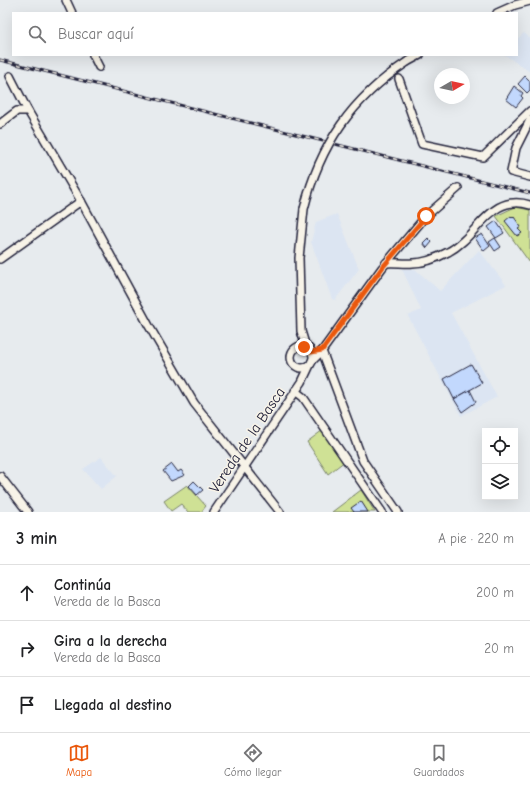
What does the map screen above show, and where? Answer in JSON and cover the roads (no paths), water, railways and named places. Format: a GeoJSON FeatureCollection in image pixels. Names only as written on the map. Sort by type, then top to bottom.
{"type":"FeatureCollection","features":[{"type":"Feature","properties":{"kind":"street"},"geometry":{"type":"LineString","coordinates":[[66,0],[72,12]]}},
{"type":"Feature","properties":{"kind":"street"},"geometry":{"type":"LineString","coordinates":[[498,12],[515,4],[530,1]]}},
{"type":"Feature","properties":{"kind":"street"},"geometry":{"type":"LineString","coordinates":[[94,56],[99,67]]}},
{"type":"Feature","properties":{"kind":"street"},"geometry":{"type":"LineString","coordinates":[[301,331],[296,348],[291,358],[297,367],[304,368],[311,363],[310,351],[305,344],[301,331],[299,258],[304,209],[317,166],[329,141],[338,127],[372,88],[407,62],[418,56]]}},
{"type":"Feature","properties":{"kind":"street"},"geometry":{"type":"LineString","coordinates":[[10,76],[28,111],[81,201],[148,326],[194,403],[245,465],[280,512]]}},
{"type":"Feature","properties":{"kind":"street"},"geometry":{"type":"LineString","coordinates":[[399,80],[422,144],[483,157],[530,112]]}},
{"type":"Feature","properties":{"kind":"street"},"geometry":{"type":"LineString","coordinates":[[0,124],[17,111],[28,111]]}},
{"type":"Feature","properties":{"kind":"street"},"geometry":{"type":"LineString","coordinates":[[530,120],[516,148],[511,172],[530,177]]}},
{"type":"Feature","properties":{"kind":"street","name":"Vereda de la Basca"},"geometry":{"type":"LineString","coordinates":[[214,512],[302,382],[311,363],[351,309],[386,263],[426,216],[458,188]]}},
{"type":"Feature","properties":{"kind":"street"},"geometry":{"type":"LineString","coordinates":[[0,259],[81,201]]}},
{"type":"Feature","properties":{"kind":"street"},"geometry":{"type":"LineString","coordinates":[[386,263],[414,263],[450,252],[500,206],[515,202],[530,205]]}},
{"type":"Feature","properties":{"kind":"street"},"geometry":{"type":"LineString","coordinates":[[296,348],[301,346],[310,351],[322,350],[363,461],[398,512]]}},
{"type":"Feature","properties":{"kind":"street","name":"Vereda de la Basca"},"geometry":{"type":"LineString","coordinates":[[297,367],[301,374],[302,382]]}},
{"type":"Feature","properties":{"kind":"street"},"geometry":{"type":"LineString","coordinates":[[295,391],[303,397],[335,445],[353,467],[382,512]]}},
{"type":"Feature","properties":{"kind":"street"},"geometry":{"type":"LineString","coordinates":[[0,476],[28,512]]}},
{"type":"Feature","properties":{"kind":"railway"},"geometry":{"type":"LineString","coordinates":[[0,60],[530,193]]}}]}
